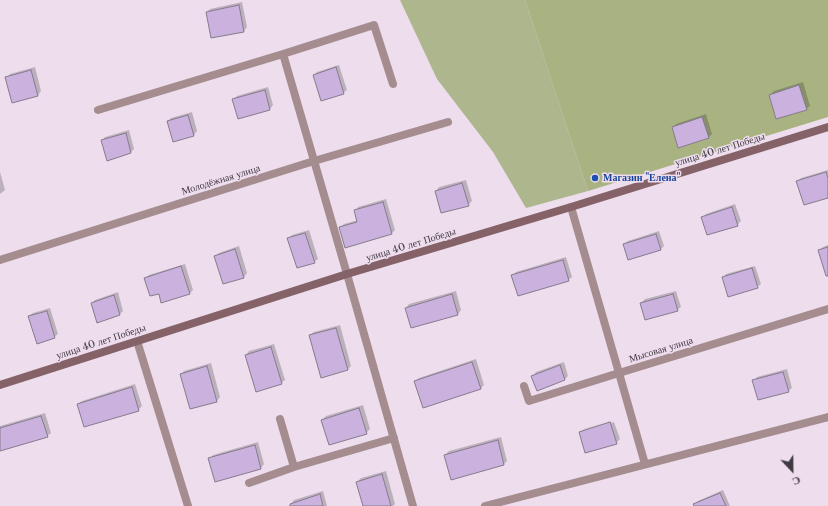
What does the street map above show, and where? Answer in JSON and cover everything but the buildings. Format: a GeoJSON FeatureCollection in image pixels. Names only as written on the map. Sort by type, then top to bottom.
{"type":"FeatureCollection","features":[{"type":"Feature","properties":{"kind":"street"},"geometry":{"type":"LineString","coordinates":[[98,110],[374,25],[393,84]]}},
{"type":"Feature","properties":{"kind":"street"},"geometry":{"type":"LineString","coordinates":[[283,54],[413,506]]}},
{"type":"Feature","properties":{"kind":"street","name":"Молодёжная улица"},"geometry":{"type":"LineString","coordinates":[[0,260],[314,161],[448,122]]}},
{"type":"Feature","properties":{"kind":"street","name":"улица 40 лет Победы"},"geometry":{"type":"LineString","coordinates":[[0,385],[347,274],[571,207],[828,127]]}},
{"type":"Feature","properties":{"kind":"street","name":"Мысовая улица"},"geometry":{"type":"LineString","coordinates":[[571,207],[619,373],[828,309]]}},
{"type":"Feature","properties":{"kind":"street"},"geometry":{"type":"LineString","coordinates":[[137,341],[188,506]]}},
{"type":"Feature","properties":{"kind":"street"},"geometry":{"type":"LineString","coordinates":[[524,386],[529,401],[619,373],[645,464]]}},
{"type":"Feature","properties":{"kind":"street"},"geometry":{"type":"LineString","coordinates":[[485,506],[828,417]]}},
{"type":"Feature","properties":{"kind":"street"},"geometry":{"type":"LineString","coordinates":[[280,419],[294,467]]}},
{"type":"Feature","properties":{"kind":"street"},"geometry":{"type":"LineString","coordinates":[[249,483],[294,467],[394,438]]}},
{"type":"Feature","properties":{"kind":"green space"},"geometry":{"type":"Polygon","coordinates":[[[400,0],[525,0],[588,191],[526,208],[493,152],[437,79],[400,0]]]}},
{"type":"Feature","properties":{"kind":"green space"},"geometry":{"type":"Polygon","coordinates":[[[525,0],[828,0],[828,117],[588,191],[525,0]]]}},
{"type":"Feature","properties":{"kind":"place","name":"Магазин \"Елена\""},"geometry":{"type":"Point","coordinates":[595,178]}}]}
